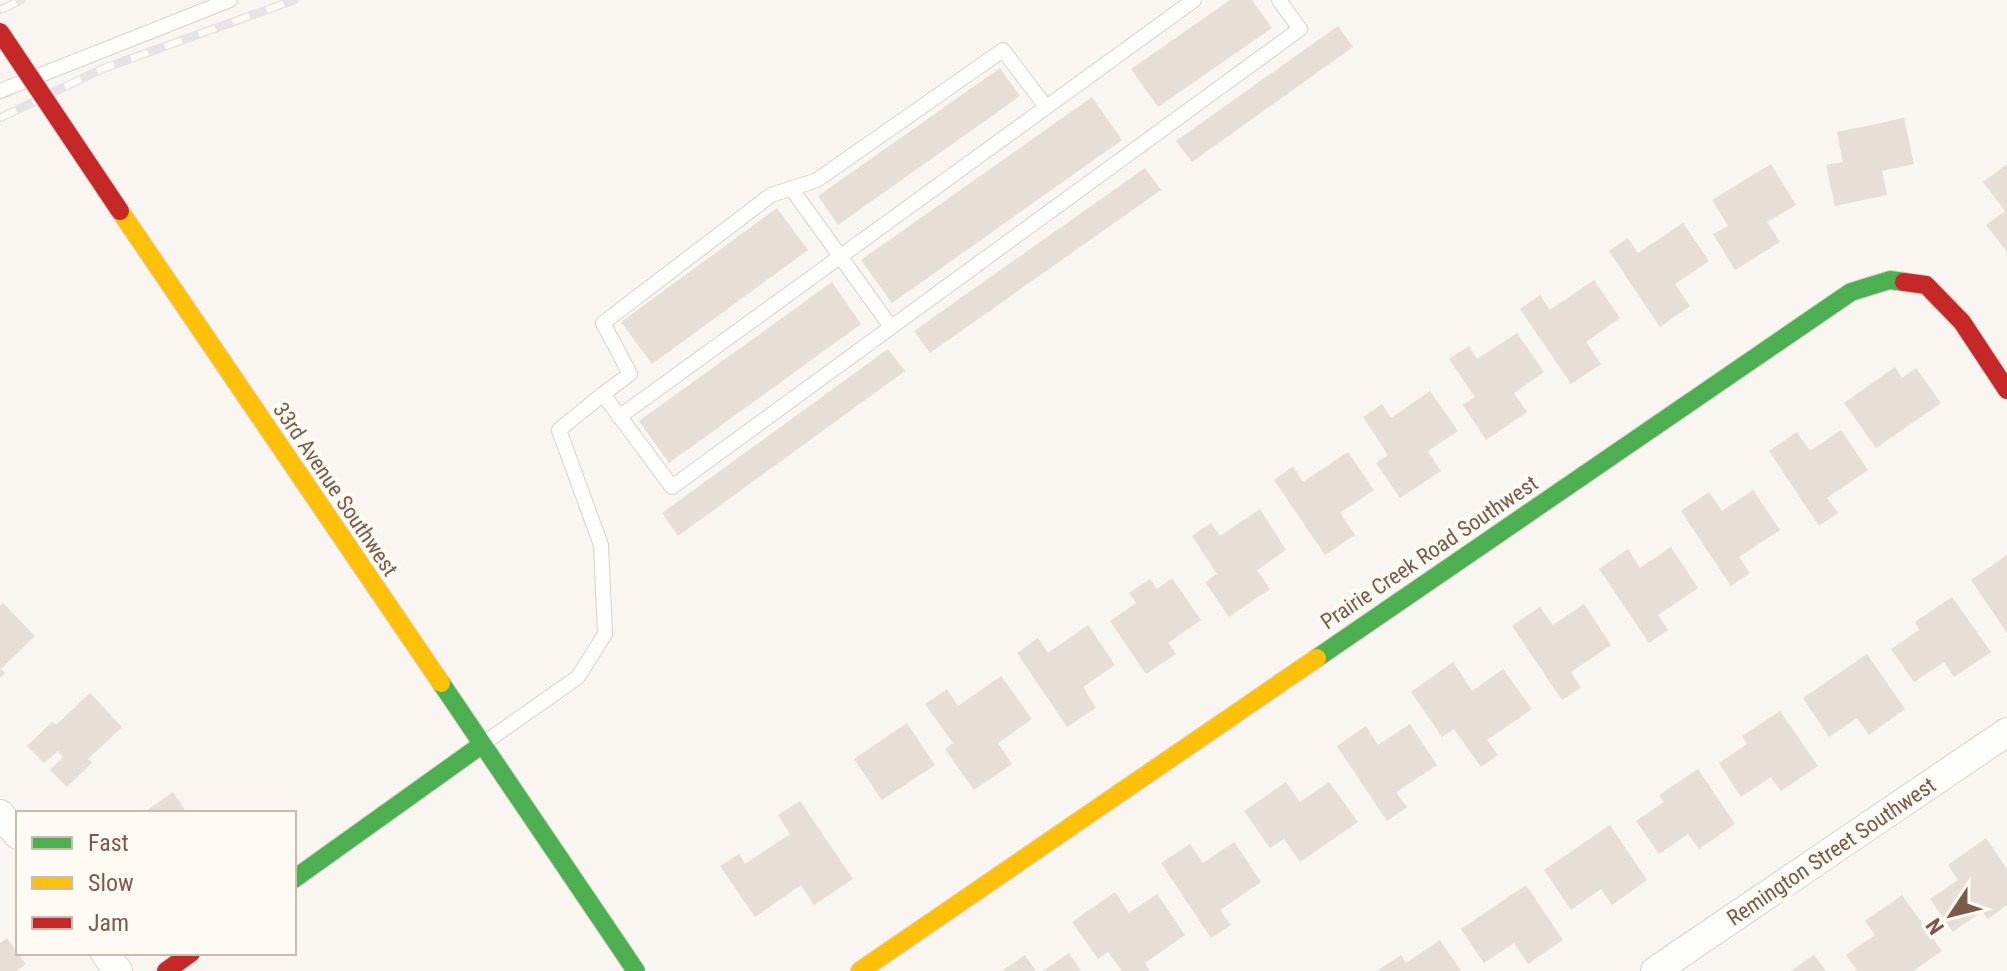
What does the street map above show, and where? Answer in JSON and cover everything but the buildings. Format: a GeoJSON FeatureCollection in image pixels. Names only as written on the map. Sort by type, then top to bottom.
{"type":"FeatureCollection","features":[{"type":"Feature","properties":{"kind":"street","name":"33rd Avenue Southwest"},"geometry":{"type":"LineString","coordinates":[[0,32],[480,746],[636,971]]}},
{"type":"Feature","properties":{"kind":"street","name":"Prairie Creek Road Southwest"},"geometry":{"type":"LineString","coordinates":[[860,971],[1851,292],[1890,280],[1926,285],[1962,322],[2007,390]]}},
{"type":"Feature","properties":{"kind":"street","name":"Remington Street Southwest"},"geometry":{"type":"LineString","coordinates":[[1655,971],[2007,732]]}},
{"type":"Feature","properties":{"kind":"street"},"geometry":{"type":"LineString","coordinates":[[296,878],[480,746]]}},
{"type":"Feature","properties":{"kind":"street"},"geometry":{"type":"LineString","coordinates":[[0,814],[16,833]]}},
{"type":"Feature","properties":{"kind":"street"},"geometry":{"type":"LineString","coordinates":[[166,971],[188,955]]}},
{"type":"Feature","properties":{"kind":"lane"},"geometry":{"type":"LineString","coordinates":[[0,91],[230,0]]}},
{"type":"Feature","properties":{"kind":"lane"},"geometry":{"type":"LineString","coordinates":[[619,417],[1194,0]]}},
{"type":"Feature","properties":{"kind":"lane"},"geometry":{"type":"LineString","coordinates":[[603,394],[672,487],[1300,29],[1279,0]]}},
{"type":"Feature","properties":{"kind":"lane"},"geometry":{"type":"LineString","coordinates":[[480,746],[578,677],[605,634],[601,545],[559,430],[630,374],[603,323],[771,195],[817,180],[1003,50],[1046,107]]}},
{"type":"Feature","properties":{"kind":"lane"},"geometry":{"type":"LineString","coordinates":[[791,188],[891,327]]}},
{"type":"Feature","properties":{"kind":"railway"},"geometry":{"type":"LineString","coordinates":[[0,10],[21,0]]}},
{"type":"Feature","properties":{"kind":"railway"},"geometry":{"type":"LineString","coordinates":[[0,118],[102,69],[294,0]]}},
{"type":"Feature","properties":{"kind":"traffic: fast"},"geometry":{"type":"LineString","coordinates":[[1317,658],[1851,292],[1890,280],[1904,282]]}},
{"type":"Feature","properties":{"kind":"traffic: fast"},"geometry":{"type":"LineString","coordinates":[[441,683],[636,971]]}},
{"type":"Feature","properties":{"kind":"traffic: fast"},"geometry":{"type":"LineString","coordinates":[[296,878],[480,746]]}},
{"type":"Feature","properties":{"kind":"traffic: slow"},"geometry":{"type":"LineString","coordinates":[[120,211],[441,683]]}},
{"type":"Feature","properties":{"kind":"traffic: slow"},"geometry":{"type":"LineString","coordinates":[[860,971],[1317,658]]}},
{"type":"Feature","properties":{"kind":"traffic: jam"},"geometry":{"type":"LineString","coordinates":[[0,32],[120,211]]}},
{"type":"Feature","properties":{"kind":"traffic: jam"},"geometry":{"type":"LineString","coordinates":[[1904,282],[1926,285],[1962,322],[2007,390]]}},
{"type":"Feature","properties":{"kind":"traffic: jam"},"geometry":{"type":"LineString","coordinates":[[166,971],[188,955]]}}]}
